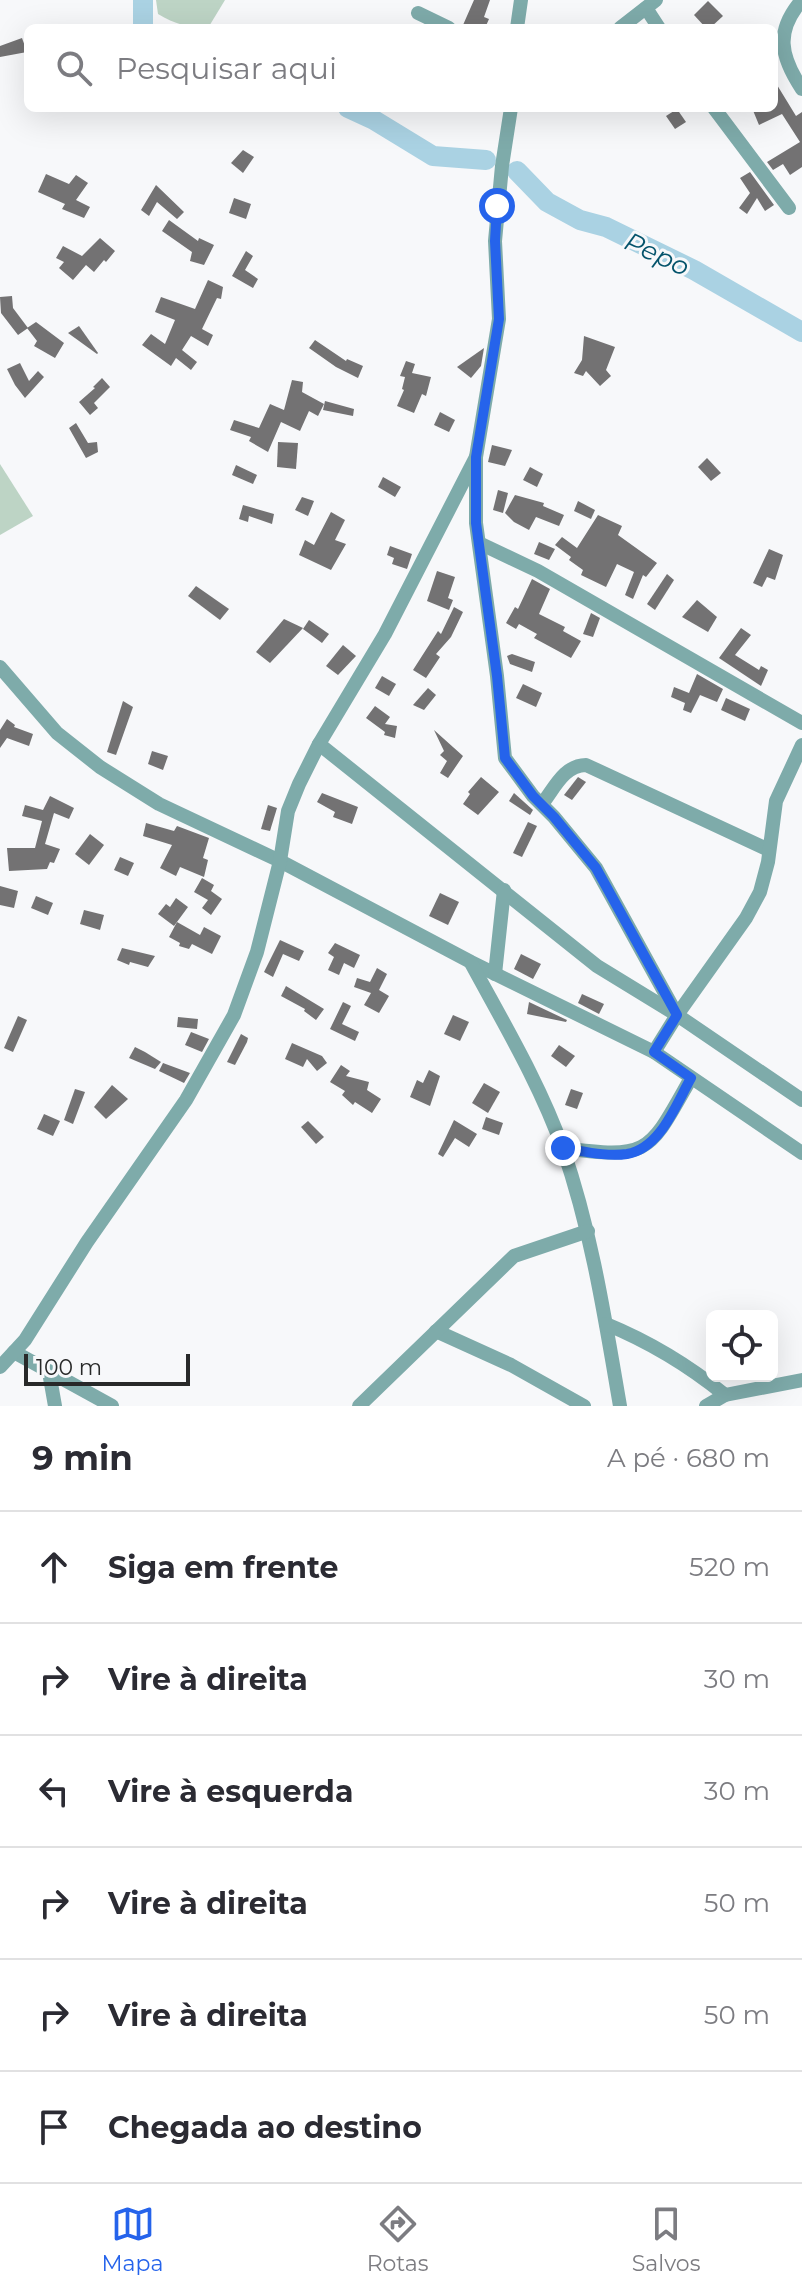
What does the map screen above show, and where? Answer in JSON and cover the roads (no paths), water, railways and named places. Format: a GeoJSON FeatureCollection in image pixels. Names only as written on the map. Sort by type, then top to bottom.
{"type":"FeatureCollection","features":[{"type":"Feature","properties":{"kind":"street"},"geometry":{"type":"LineString","coordinates":[[518,24],[521,0]]}},
{"type":"Feature","properties":{"kind":"street"},"geometry":{"type":"LineString","coordinates":[[802,0],[785,26],[783,40],[791,72],[802,89]]}},
{"type":"Feature","properties":{"kind":"street"},"geometry":{"type":"LineString","coordinates":[[625,24],[651,4],[658,24]]}},
{"type":"Feature","properties":{"kind":"street"},"geometry":{"type":"LineString","coordinates":[[418,13],[441,24]]}},
{"type":"Feature","properties":{"kind":"street"},"geometry":{"type":"LineString","coordinates":[[511,112],[503,151],[495,241],[499,319],[476,457],[476,523],[505,758],[596,868],[677,1015]]}},
{"type":"Feature","properties":{"kind":"street"},"geometry":{"type":"LineString","coordinates":[[717,112],[789,208]]}},
{"type":"Feature","properties":{"kind":"street"},"geometry":{"type":"LineString","coordinates":[[1,1365],[14,1352],[186,1100],[234,1015],[253,965],[280,861],[288,811],[319,744],[368,666],[476,457]]}},
{"type":"Feature","properties":{"kind":"street"},"geometry":{"type":"LineString","coordinates":[[479,543],[538,571],[802,723]]}},
{"type":"Feature","properties":{"kind":"street"},"geometry":{"type":"LineString","coordinates":[[0,667],[57,733],[100,767],[159,804],[280,861],[471,962],[654,1052],[802,1153]]}},
{"type":"Feature","properties":{"kind":"street"},"geometry":{"type":"LineString","coordinates":[[319,744],[597,966],[677,1015],[802,1100]]}},
{"type":"Feature","properties":{"kind":"street"},"geometry":{"type":"LineString","coordinates":[[654,1052],[746,918],[760,892],[776,801],[802,745]]}},
{"type":"Feature","properties":{"kind":"street"},"geometry":{"type":"LineString","coordinates":[[542,804],[568,769],[586,765],[769,850]]}},
{"type":"Feature","properties":{"kind":"street"},"geometry":{"type":"LineString","coordinates":[[495,974],[504,890]]}},
{"type":"Feature","properties":{"kind":"street"},"geometry":{"type":"LineString","coordinates":[[471,962],[535,1083],[563,1148],[588,1231],[620,1406]]}},
{"type":"Feature","properties":{"kind":"street"},"geometry":{"type":"LineString","coordinates":[[563,1148],[603,1154],[628,1154],[642,1148],[660,1133],[691,1078]]}},
{"type":"Feature","properties":{"kind":"street"},"geometry":{"type":"LineString","coordinates":[[359,1406],[514,1256],[588,1231]]}},
{"type":"Feature","properties":{"kind":"street"},"geometry":{"type":"LineString","coordinates":[[606,1324],[657,1347],[692,1368],[725,1395]]}},
{"type":"Feature","properties":{"kind":"street"},"geometry":{"type":"LineString","coordinates":[[436,1331],[511,1365],[584,1406]]}},
{"type":"Feature","properties":{"kind":"street"},"geometry":{"type":"LineString","coordinates":[[14,1352],[112,1406]]}},
{"type":"Feature","properties":{"kind":"street"},"geometry":{"type":"LineString","coordinates":[[49,1372],[55,1406]]}},
{"type":"Feature","properties":{"kind":"street"},"geometry":{"type":"LineString","coordinates":[[706,1406],[725,1395],[802,1380]]}},
{"type":"Feature","properties":{"kind":"waterway","name":"Pepo"},"geometry":{"type":"LineString","coordinates":[[143,0],[143,24]]}},
{"type":"Feature","properties":{"kind":"waterway","name":"Pepo"},"geometry":{"type":"LineString","coordinates":[[357,112],[433,156],[486,160]]}},
{"type":"Feature","properties":{"kind":"waterway","name":"Pepo"},"geometry":{"type":"LineString","coordinates":[[517,171],[547,202],[580,220],[606,227],[694,270],[802,332]]}}]}
